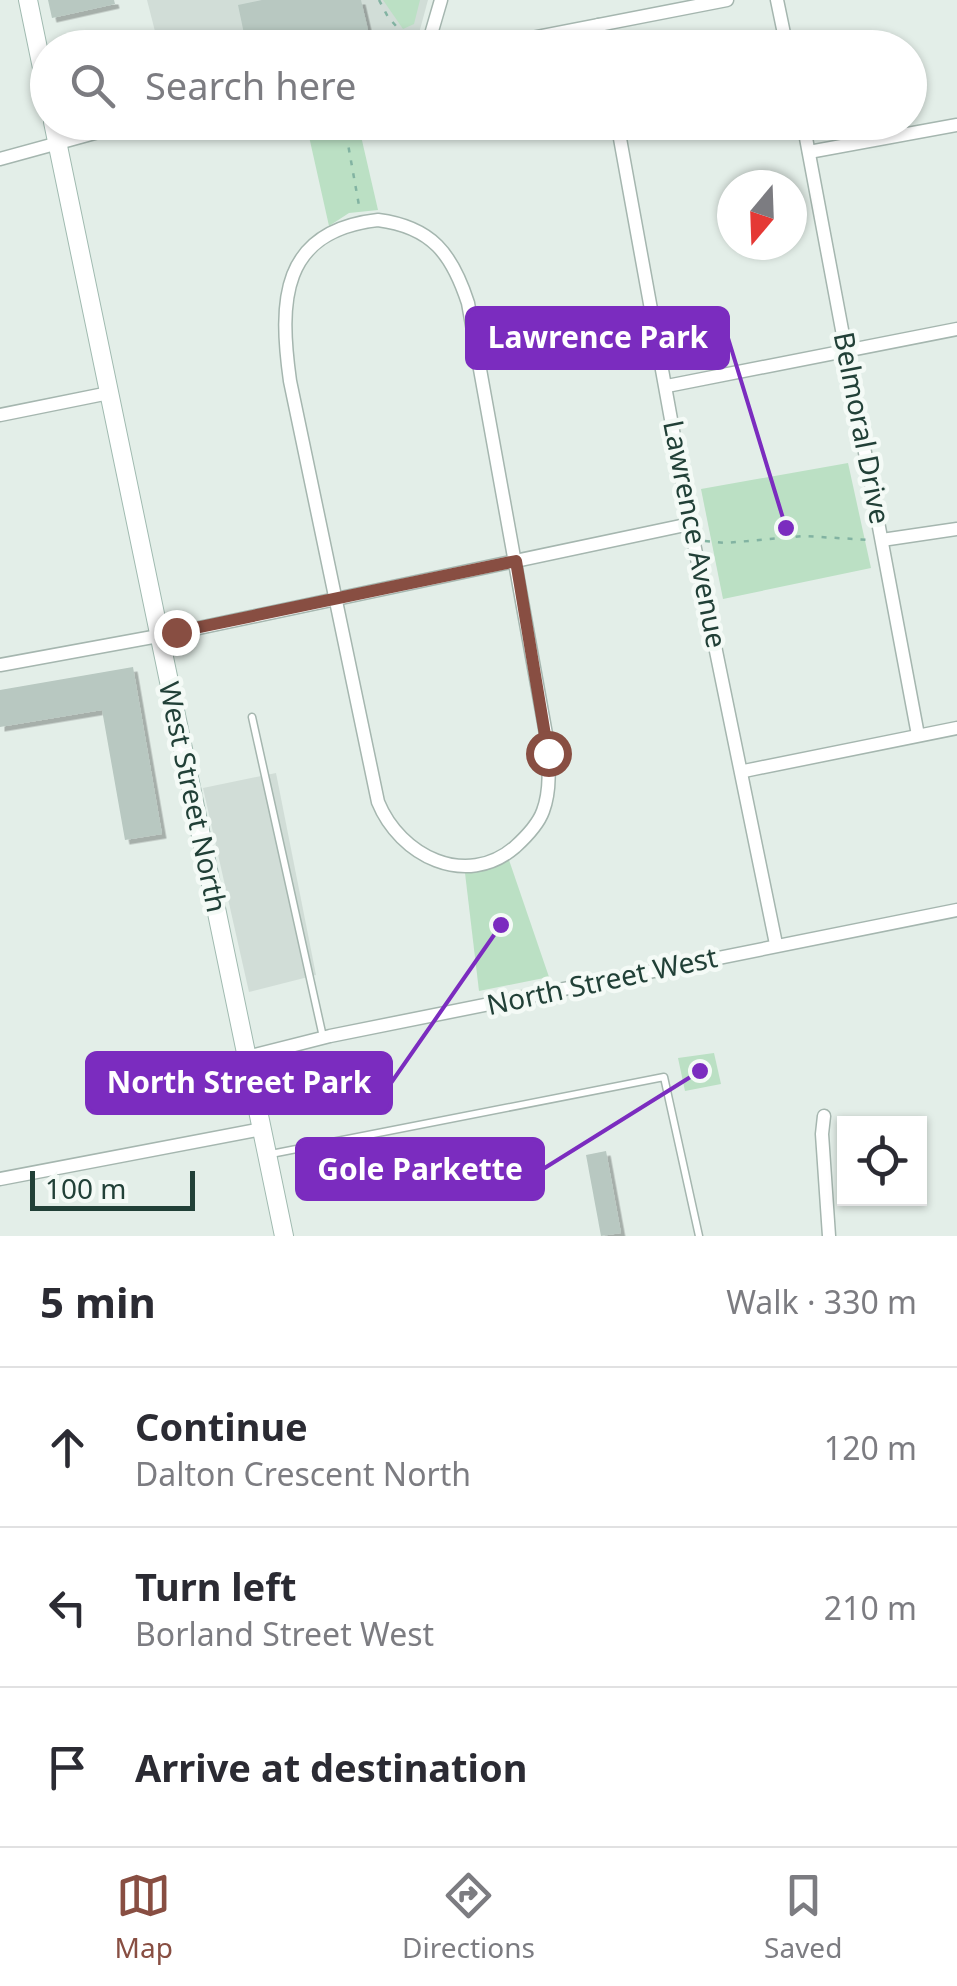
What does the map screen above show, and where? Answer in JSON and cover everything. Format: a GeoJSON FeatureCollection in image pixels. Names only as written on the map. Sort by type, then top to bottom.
{"type":"FeatureCollection","features":[{"type":"Feature","properties":{"kind":"main road"},"geometry":{"type":"LineString","coordinates":[[28,0],[34,30]]}},
{"type":"Feature","properties":{"kind":"main road","name":"West Street North"},"geometry":{"type":"LineString","coordinates":[[56,140],[284,1236]]}},
{"type":"Feature","properties":{"kind":"street"},"geometry":{"type":"LineString","coordinates":[[433,30],[441,0]]}},
{"type":"Feature","properties":{"kind":"street"},"geometry":{"type":"LineString","coordinates":[[572,30],[727,0]]}},
{"type":"Feature","properties":{"kind":"street"},"geometry":{"type":"LineString","coordinates":[[778,0],[784,30]]}},
{"type":"Feature","properties":{"kind":"street"},"geometry":{"type":"LineString","coordinates":[[598,25],[599,30]]}},
{"type":"Feature","properties":{"kind":"street"},"geometry":{"type":"LineString","coordinates":[[927,130],[957,125]]}},
{"type":"Feature","properties":{"kind":"street"},"geometry":{"type":"LineString","coordinates":[[0,158],[74,140]]}},
{"type":"Feature","properties":{"kind":"street","name":"Lawrence Avenue"},"geometry":{"type":"LineString","coordinates":[[620,140],[690,524],[744,771],[776,944]]}},
{"type":"Feature","properties":{"kind":"street","name":"Belmoral Drive"},"geometry":{"type":"LineString","coordinates":[[807,140],[918,735]]}},
{"type":"Feature","properties":{"kind":"street"},"geometry":{"type":"LineString","coordinates":[[809,152],[875,140]]}},
{"type":"Feature","properties":{"kind":"street"},"geometry":{"type":"LineString","coordinates":[[378,220],[407,226],[431,238],[458,270],[468,302],[516,561],[546,734],[548,792],[539,819],[523,840],[494,861],[446,865],[417,853],[384,816],[373,782],[338,598],[290,382],[284,314],[290,282],[308,252],[334,231],[378,220]]}},
{"type":"Feature","properties":{"kind":"street"},"geometry":{"type":"LineString","coordinates":[[667,386],[957,329]]}},
{"type":"Feature","properties":{"kind":"street"},"geometry":{"type":"LineString","coordinates":[[0,415],[110,393]]}},
{"type":"Feature","properties":{"kind":"street"},"geometry":{"type":"LineString","coordinates":[[0,665],[690,524]]}},
{"type":"Feature","properties":{"kind":"street"},"geometry":{"type":"LineString","coordinates":[[882,540],[957,530]]}},
{"type":"Feature","properties":{"kind":"street"},"geometry":{"type":"LineString","coordinates":[[744,771],[957,728]]}},
{"type":"Feature","properties":{"kind":"street","name":"North Street West"},"geometry":{"type":"LineString","coordinates":[[247,1058],[323,1038],[957,910]]}},
{"type":"Feature","properties":{"kind":"street"},"geometry":{"type":"LineString","coordinates":[[824,1116],[829,1236]]}},
{"type":"Feature","properties":{"kind":"street"},"geometry":{"type":"LineString","coordinates":[[0,1178],[262,1129]]}},
{"type":"Feature","properties":{"kind":"lane"},"geometry":{"type":"LineString","coordinates":[[252,717],[323,1038]]}},
{"type":"Feature","properties":{"kind":"lane"},"geometry":{"type":"LineString","coordinates":[[268,1154],[664,1077],[700,1236]]}},
{"type":"Feature","properties":{"kind":"path"},"geometry":{"type":"LineString","coordinates":[[379,0],[399,30]]}},
{"type":"Feature","properties":{"kind":"path"},"geometry":{"type":"LineString","coordinates":[[347,140],[362,222]]}},
{"type":"Feature","properties":{"kind":"path"},"geometry":{"type":"LineString","coordinates":[[694,540],[726,543],[804,536],[882,540]]}},
{"type":"Feature","properties":{"kind":"shaded area"},"geometry":{"type":"Polygon","coordinates":[[[147,0],[428,0],[420,30],[155,30],[147,0]]]}},
{"type":"Feature","properties":{"kind":"shaded area"},"geometry":{"type":"Polygon","coordinates":[[[276,773],[316,975],[249,992],[203,788],[276,773]]]}},
{"type":"Feature","properties":{"kind":"green space"},"geometry":{"type":"Polygon","coordinates":[[[383,0],[420,0],[414,24],[403,29],[383,0]]]}},
{"type":"Feature","properties":{"kind":"green space"},"geometry":{"type":"Polygon","coordinates":[[[310,140],[362,140],[378,210],[349,213],[329,226],[310,140]]]}},
{"type":"Feature","properties":{"kind":"green space"},"geometry":{"type":"Polygon","coordinates":[[[848,463],[871,568],[723,599],[701,489],[848,463]]]}},
{"type":"Feature","properties":{"kind":"green space"},"geometry":{"type":"Polygon","coordinates":[[[509,860],[549,977],[479,991],[465,873],[509,860]]]}},
{"type":"Feature","properties":{"kind":"green space"},"geometry":{"type":"Polygon","coordinates":[[[714,1053],[721,1084],[685,1091],[678,1058],[714,1053]]]}},
{"type":"Feature","properties":{"kind":"building"},"geometry":{"type":"Polygon","coordinates":[[[48,0],[114,0],[115,4],[52,18],[48,0]]]}},
{"type":"Feature","properties":{"kind":"building"},"geometry":{"type":"Polygon","coordinates":[[[262,0],[361,0],[368,30],[243,30],[238,5],[262,0]]]}},
{"type":"Feature","properties":{"kind":"building"},"geometry":{"type":"Polygon","coordinates":[[[133,667],[162,834],[125,840],[102,710],[0,727],[0,690],[133,667]]]}},
{"type":"Feature","properties":{"kind":"building"},"geometry":{"type":"Polygon","coordinates":[[[606,1151],[621,1233],[601,1236],[586,1155],[606,1151]]]}},
{"type":"Feature","properties":{"kind":"place","name":"Lawrence Park"},"geometry":{"type":"Point","coordinates":[786,528]}},
{"type":"Feature","properties":{"kind":"place","name":"North Street Park"},"geometry":{"type":"Point","coordinates":[501,925]}},
{"type":"Feature","properties":{"kind":"place","name":"Gole Parkette"},"geometry":{"type":"Point","coordinates":[700,1071]}},
{"type":"Feature","properties":{"kind":"route"},"geometry":{"type":"LineString","coordinates":[[176,632],[516,561],[548,753]]}}]}
